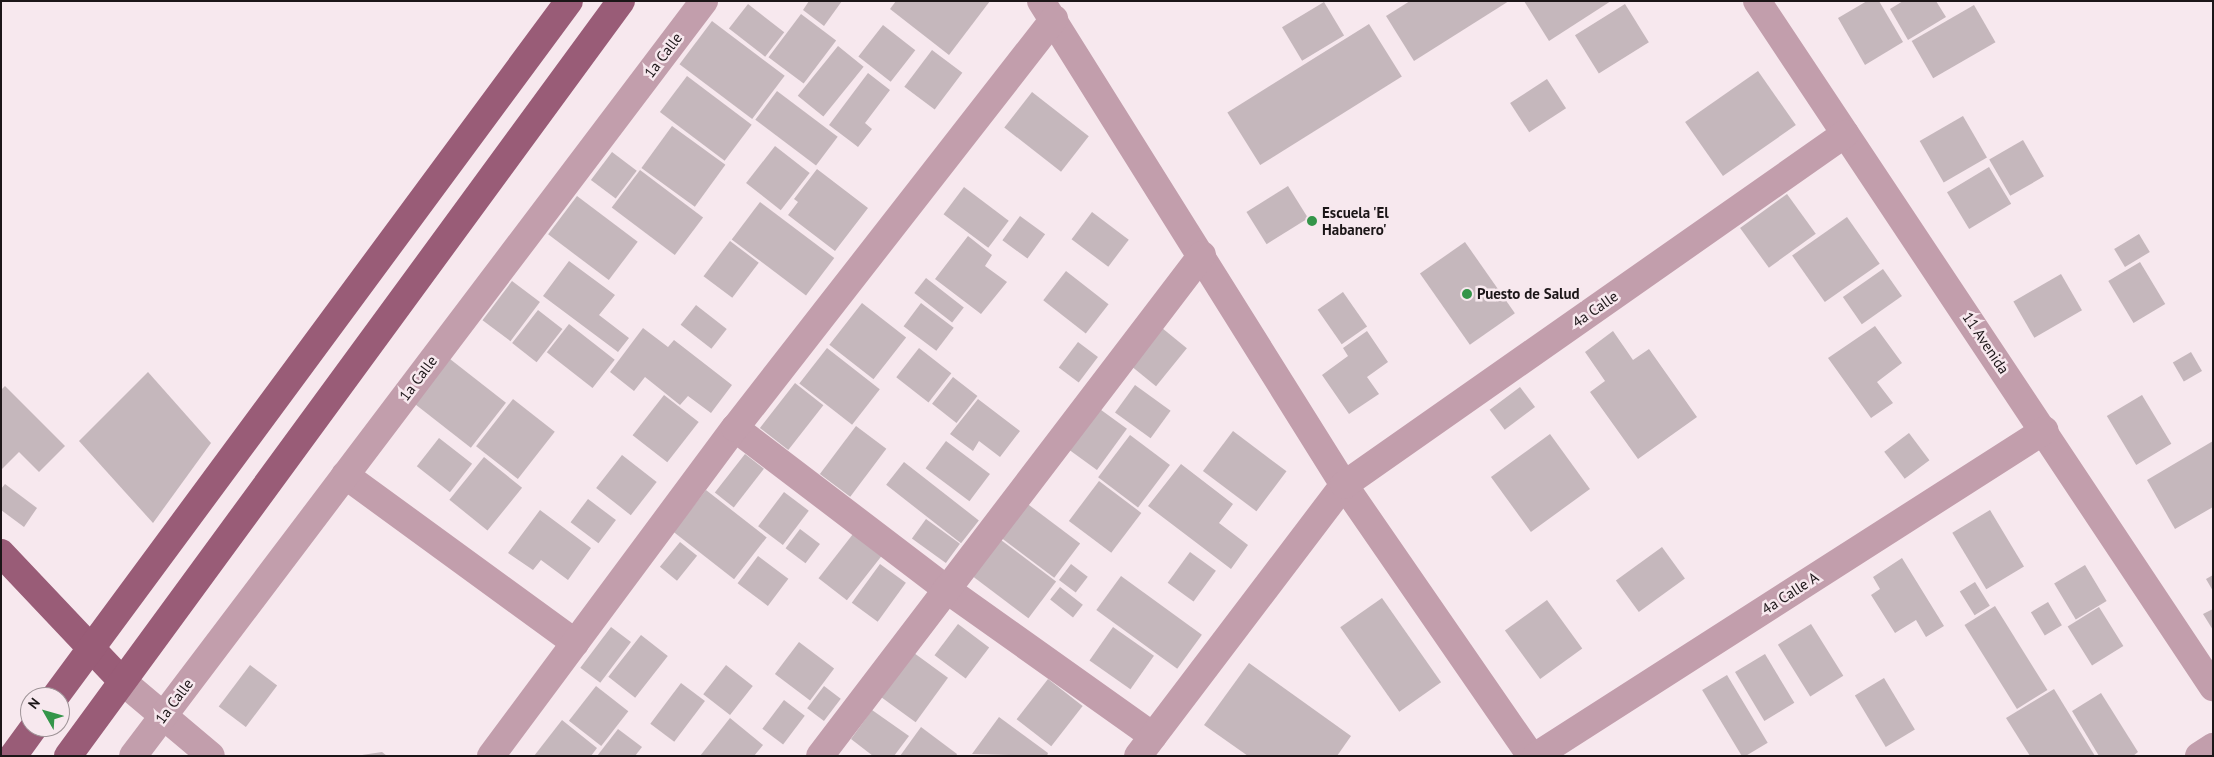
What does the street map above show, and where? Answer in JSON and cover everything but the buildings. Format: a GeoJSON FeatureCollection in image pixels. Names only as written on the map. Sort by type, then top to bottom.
{"type":"FeatureCollection","features":[{"type":"Feature","properties":{"kind":"main road"},"geometry":{"type":"LineString","coordinates":[[63,687],[569,1]]}},
{"type":"Feature","properties":{"kind":"main road"},"geometry":{"type":"LineString","coordinates":[[68,756],[621,1]]}},
{"type":"Feature","properties":{"kind":"main road"},"geometry":{"type":"LineString","coordinates":[[1,553],[122,682]]}},
{"type":"Feature","properties":{"kind":"main road"},"geometry":{"type":"LineString","coordinates":[[13,756],[27,737]]}},
{"type":"Feature","properties":{"kind":"street","name":"1a Calle"},"geometry":{"type":"LineString","coordinates":[[133,756],[704,1]]}},
{"type":"Feature","properties":{"kind":"street","name":"11 Avenida"},"geometry":{"type":"LineString","coordinates":[[1757,1],[2045,430],[2213,686]]}},
{"type":"Feature","properties":{"kind":"street"},"geometry":{"type":"LineString","coordinates":[[491,756],[1047,10],[1202,255],[1344,485],[1531,756]]}},
{"type":"Feature","properties":{"kind":"street","name":"4a Calle"},"geometry":{"type":"LineString","coordinates":[[1146,746],[1344,485],[1845,134]]}},
{"type":"Feature","properties":{"kind":"street"},"geometry":{"type":"LineString","coordinates":[[820,756],[1202,255]]}},
{"type":"Feature","properties":{"kind":"street"},"geometry":{"type":"LineString","coordinates":[[735,428],[946,589],[1146,746]]}},
{"type":"Feature","properties":{"kind":"street","name":"4a Calle A"},"geometry":{"type":"LineString","coordinates":[[1536,756],[2045,430]]}},
{"type":"Feature","properties":{"kind":"street"},"geometry":{"type":"LineString","coordinates":[[345,475],[575,642]]}},
{"type":"Feature","properties":{"kind":"street"},"geometry":{"type":"LineString","coordinates":[[122,682],[211,756]]}},
{"type":"Feature","properties":{"kind":"street"},"geometry":{"type":"LineString","coordinates":[[2199,756],[2213,747]]}},
{"type":"Feature","properties":{"kind":"place","name":"Escuela 'El Habanero'"},"geometry":{"type":"Point","coordinates":[1312,221]}},
{"type":"Feature","properties":{"kind":"place","name":"Puesto de Salud"},"geometry":{"type":"Point","coordinates":[1467,294]}}]}
